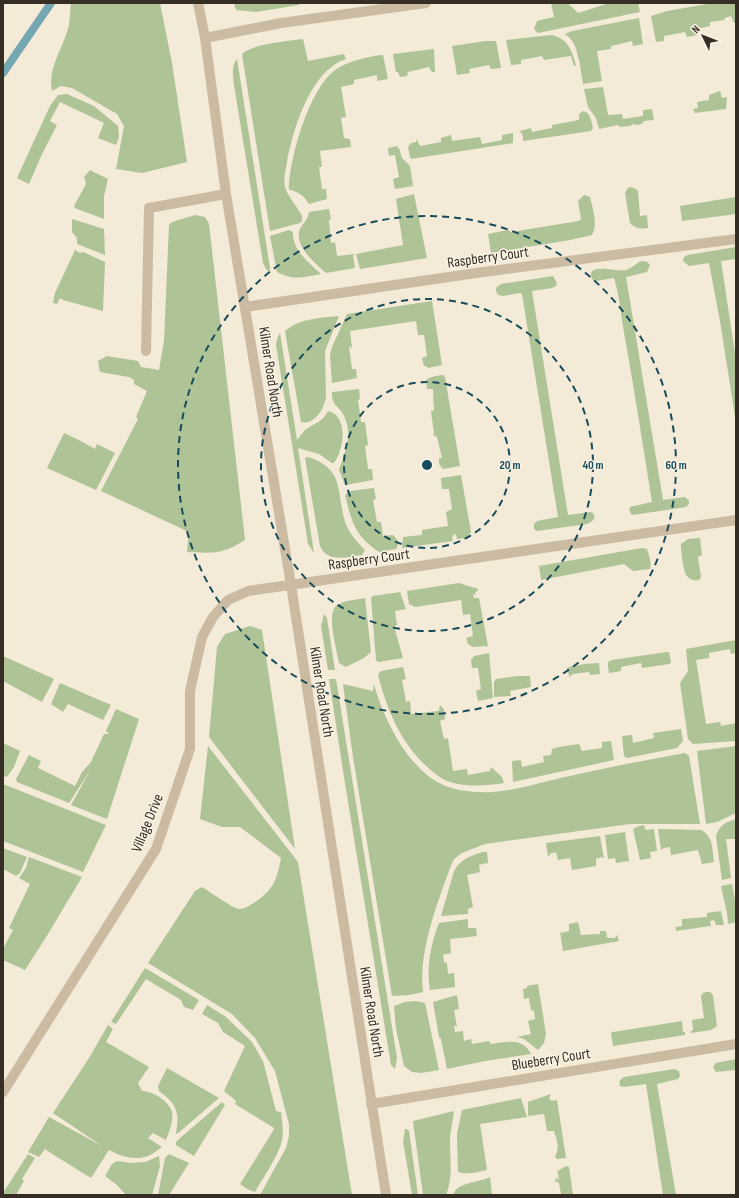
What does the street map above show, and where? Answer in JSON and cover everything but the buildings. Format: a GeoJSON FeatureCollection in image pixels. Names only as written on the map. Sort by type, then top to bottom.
{"type":"FeatureCollection","features":[{"type":"Feature","properties":{"kind":"street","name":"Kilmer Road North"},"geometry":{"type":"LineString","coordinates":[[198,3],[205,38],[226,194],[291,585],[386,1195]]}},
{"type":"Feature","properties":{"kind":"street"},"geometry":{"type":"LineString","coordinates":[[205,38],[281,24],[426,3]]}},
{"type":"Feature","properties":{"kind":"street"},"geometry":{"type":"LineString","coordinates":[[146,351],[149,208],[226,194]]}},
{"type":"Feature","properties":{"kind":"street","name":"Raspberry Court"},"geometry":{"type":"LineString","coordinates":[[246,307],[476,273],[736,240]]}},
{"type":"Feature","properties":{"kind":"street","name":"Raspberry Court"},"geometry":{"type":"LineString","coordinates":[[291,585],[736,520]]}},
{"type":"Feature","properties":{"kind":"street","name":"Village Drive"},"geometry":{"type":"LineString","coordinates":[[3,1092],[156,849],[190,749],[190,691],[202,637],[214,617],[228,600],[248,591],[291,585]]}},
{"type":"Feature","properties":{"kind":"street","name":"Blueberry Court"},"geometry":{"type":"LineString","coordinates":[[371,1104],[736,1044]]}},
{"type":"Feature","properties":{"kind":"green space"},"geometry":{"type":"Polygon","coordinates":[[[71,3],[160,3],[172,63],[187,162],[142,173],[116,169],[124,126],[117,114],[72,88],[61,86],[52,91],[52,74],[67,33],[71,3]]]}},
{"type":"Feature","properties":{"kind":"green space"},"geometry":{"type":"Polygon","coordinates":[[[234,3],[299,3],[299,5],[256,12],[236,10],[234,3]]]}},
{"type":"Feature","properties":{"kind":"green space"},"geometry":{"type":"Polygon","coordinates":[[[551,3],[569,3],[570,6],[578,13],[609,3],[638,3],[640,12],[538,33],[534,29],[537,21],[554,17],[551,3]]]}},
{"type":"Feature","properties":{"kind":"green space"},"geometry":{"type":"Polygon","coordinates":[[[713,3],[736,3],[736,23],[734,23],[731,16],[725,18],[724,20],[710,22],[710,26],[697,29],[698,35],[687,37],[685,32],[664,36],[664,41],[656,42],[651,16],[667,11],[713,3]]]}},
{"type":"Feature","properties":{"kind":"green space"},"geometry":{"type":"Polygon","coordinates":[[[639,18],[643,44],[633,46],[632,41],[611,46],[611,49],[597,51],[602,81],[583,84],[576,47],[565,34],[572,31],[639,18]]]}},
{"type":"Feature","properties":{"kind":"green space"},"geometry":{"type":"Polygon","coordinates":[[[551,35],[562,39],[565,42],[571,50],[576,65],[574,66],[571,56],[544,60],[542,56],[521,60],[521,64],[511,65],[506,40],[551,35]]]}},
{"type":"Feature","properties":{"kind":"green space"},"geometry":{"type":"Polygon","coordinates":[[[303,39],[308,61],[344,54],[346,59],[334,65],[323,75],[306,102],[294,134],[284,177],[284,184],[288,194],[302,216],[302,221],[300,223],[270,231],[242,54],[262,45],[303,39]]]}},
{"type":"Feature","properties":{"kind":"green space"},"geometry":{"type":"Polygon","coordinates":[[[496,41],[501,68],[491,69],[489,65],[469,69],[470,73],[457,75],[452,46],[496,41]]]}},
{"type":"Feature","properties":{"kind":"green space"},"geometry":{"type":"Polygon","coordinates":[[[434,49],[435,72],[432,72],[429,67],[408,72],[407,76],[400,77],[398,72],[396,72],[393,54],[434,49]]]}},
{"type":"Feature","properties":{"kind":"green space"},"geometry":{"type":"Polygon","coordinates":[[[383,55],[388,79],[377,81],[377,75],[354,80],[354,84],[341,87],[346,117],[341,118],[344,138],[350,139],[351,147],[320,151],[322,167],[319,167],[322,189],[326,189],[327,199],[309,204],[300,194],[289,190],[293,161],[302,126],[316,93],[325,80],[334,71],[344,65],[357,60],[383,55]]]}},
{"type":"Feature","properties":{"kind":"green space"},"geometry":{"type":"Polygon","coordinates":[[[237,59],[270,268],[269,272],[263,263],[234,85],[233,68],[237,59]]]}},
{"type":"Feature","properties":{"kind":"green space"},"geometry":{"type":"Polygon","coordinates":[[[603,87],[608,115],[622,114],[623,119],[643,116],[643,110],[652,109],[654,120],[644,121],[638,125],[633,124],[630,126],[620,127],[618,125],[599,129],[596,118],[588,107],[584,89],[603,87]]]}},
{"type":"Feature","properties":{"kind":"green space"},"geometry":{"type":"Polygon","coordinates":[[[720,91],[722,98],[727,97],[726,109],[695,113],[693,109],[698,108],[697,102],[709,100],[709,95],[720,91]]]}},
{"type":"Feature","properties":{"kind":"green space"},"geometry":{"type":"Polygon","coordinates":[[[67,94],[94,106],[118,126],[119,137],[116,145],[98,138],[104,123],[60,102],[50,121],[57,125],[29,184],[17,178],[50,106],[58,95],[67,94]]]}},
{"type":"Feature","properties":{"kind":"green space"},"geometry":{"type":"Polygon","coordinates":[[[583,111],[588,114],[590,118],[593,128],[591,131],[523,141],[523,136],[520,131],[531,128],[532,132],[552,128],[552,125],[579,120],[579,114],[583,111]]]}},
{"type":"Feature","properties":{"kind":"green space"},"geometry":{"type":"Polygon","coordinates":[[[513,133],[513,143],[412,159],[410,157],[408,147],[411,143],[416,142],[416,140],[420,146],[441,142],[441,138],[451,135],[452,141],[480,137],[482,144],[502,140],[502,135],[513,133]]]}},
{"type":"Feature","properties":{"kind":"green space"},"geometry":{"type":"Polygon","coordinates":[[[397,146],[402,158],[410,166],[413,186],[395,189],[393,179],[399,177],[395,155],[389,156],[388,148],[397,146]]]}},
{"type":"Feature","properties":{"kind":"green space"},"geometry":{"type":"Polygon","coordinates":[[[90,170],[108,179],[104,196],[104,219],[75,208],[74,206],[86,184],[84,177],[90,170]]]}},
{"type":"Feature","properties":{"kind":"green space"},"geometry":{"type":"Polygon","coordinates":[[[631,187],[638,191],[640,216],[647,215],[648,228],[639,228],[630,223],[625,193],[628,188],[631,187]]]}},
{"type":"Feature","properties":{"kind":"green space"},"geometry":{"type":"Polygon","coordinates":[[[414,194],[427,258],[360,269],[356,254],[403,245],[396,199],[414,194]]]}},
{"type":"Feature","properties":{"kind":"green space"},"geometry":{"type":"Polygon","coordinates":[[[584,195],[590,197],[594,212],[595,226],[592,235],[491,253],[488,234],[508,230],[511,232],[579,221],[581,219],[578,201],[584,195]]]}},
{"type":"Feature","properties":{"kind":"green space"},"geometry":{"type":"Polygon","coordinates":[[[736,197],[736,214],[682,221],[680,206],[736,197]]]}},
{"type":"Feature","properties":{"kind":"green space"},"geometry":{"type":"Polygon","coordinates":[[[329,209],[331,219],[329,220],[331,243],[335,242],[337,256],[355,254],[353,256],[355,268],[326,273],[308,255],[301,244],[299,232],[309,212],[329,209]]]}},
{"type":"Feature","properties":{"kind":"green space"},"geometry":{"type":"Polygon","coordinates":[[[195,215],[205,217],[209,224],[245,540],[223,551],[211,553],[187,552],[189,532],[101,491],[138,419],[136,417],[147,391],[134,384],[134,380],[129,377],[100,372],[98,361],[107,356],[138,361],[141,367],[159,370],[164,341],[169,225],[172,222],[195,215]]]}},
{"type":"Feature","properties":{"kind":"green space"},"geometry":{"type":"Polygon","coordinates":[[[72,219],[104,229],[105,255],[77,244],[77,238],[72,232],[72,219]]]}},
{"type":"Feature","properties":{"kind":"green space"},"geometry":{"type":"Polygon","coordinates":[[[289,230],[293,232],[295,245],[302,256],[321,274],[304,277],[288,277],[277,272],[270,236],[289,230]]]}},
{"type":"Feature","properties":{"kind":"green space"},"geometry":{"type":"Polygon","coordinates":[[[736,247],[736,259],[721,261],[736,360],[736,423],[709,263],[689,266],[683,261],[684,257],[688,255],[736,247]]]}},
{"type":"Feature","properties":{"kind":"green space"},"geometry":{"type":"Polygon","coordinates":[[[75,250],[105,262],[103,311],[60,298],[57,304],[53,303],[55,293],[75,250]]]}},
{"type":"Feature","properties":{"kind":"green space"},"geometry":{"type":"Polygon","coordinates":[[[643,261],[650,265],[647,272],[626,277],[663,500],[685,497],[689,501],[689,504],[686,507],[633,515],[629,509],[630,507],[652,502],[619,300],[614,278],[596,281],[592,279],[591,274],[593,270],[598,269],[626,270],[643,261]]]}},
{"type":"Feature","properties":{"kind":"green space"},"geometry":{"type":"Polygon","coordinates":[[[553,276],[557,283],[556,286],[532,291],[568,515],[591,512],[594,514],[594,518],[587,524],[537,531],[534,529],[534,524],[537,521],[558,517],[522,294],[520,293],[503,296],[498,295],[496,288],[501,284],[553,276]]]}},
{"type":"Feature","properties":{"kind":"green space"},"geometry":{"type":"Polygon","coordinates":[[[432,301],[442,365],[428,368],[424,366],[422,358],[427,356],[424,335],[418,335],[416,321],[350,331],[352,348],[349,346],[352,369],[356,369],[357,378],[332,383],[330,355],[332,347],[347,314],[432,301]]]}},
{"type":"Feature","properties":{"kind":"green space"},"geometry":{"type":"Polygon","coordinates":[[[339,316],[325,351],[325,403],[318,416],[310,421],[301,422],[285,331],[297,323],[304,321],[339,316]]]}},
{"type":"Feature","properties":{"kind":"green space"},"geometry":{"type":"Polygon","coordinates":[[[280,333],[297,440],[305,430],[320,420],[328,411],[335,414],[342,426],[342,442],[334,463],[319,454],[298,448],[314,553],[308,544],[276,345],[280,333]]]}},
{"type":"Feature","properties":{"kind":"green space"},"geometry":{"type":"Polygon","coordinates":[[[443,375],[445,377],[460,466],[443,469],[439,464],[439,458],[442,458],[437,437],[433,435],[431,411],[434,410],[433,389],[427,389],[426,380],[443,375]]]}},
{"type":"Feature","properties":{"kind":"green space"},"geometry":{"type":"Polygon","coordinates":[[[359,389],[360,399],[358,400],[361,422],[365,422],[368,445],[365,446],[368,469],[372,469],[373,480],[345,485],[339,470],[344,457],[348,430],[347,423],[342,412],[334,403],[332,392],[359,389]]]}},
{"type":"Feature","properties":{"kind":"green space"},"geometry":{"type":"Polygon","coordinates":[[[64,433],[95,449],[97,444],[115,453],[96,490],[47,468],[64,433]]]}},
{"type":"Feature","properties":{"kind":"green space"},"geometry":{"type":"Polygon","coordinates":[[[308,457],[320,462],[334,475],[337,482],[345,522],[354,537],[365,550],[362,555],[344,558],[333,557],[323,551],[320,546],[305,458],[308,457]]]}},
{"type":"Feature","properties":{"kind":"green space"},"geometry":{"type":"Polygon","coordinates":[[[461,475],[471,532],[469,534],[470,538],[457,539],[456,535],[454,534],[452,537],[453,541],[402,548],[403,537],[422,535],[422,530],[448,526],[446,512],[452,509],[449,489],[442,489],[441,478],[461,475]]]}},
{"type":"Feature","properties":{"kind":"green space"},"geometry":{"type":"Polygon","coordinates":[[[374,488],[376,499],[373,500],[377,522],[381,522],[383,536],[393,535],[399,542],[396,549],[379,552],[364,540],[359,534],[352,520],[345,495],[351,491],[374,488]]]}},
{"type":"Feature","properties":{"kind":"green space"},"geometry":{"type":"Polygon","coordinates":[[[700,538],[702,555],[698,557],[701,577],[699,580],[694,580],[687,576],[684,570],[681,544],[688,539],[700,538]]]}},
{"type":"Feature","properties":{"kind":"green space"},"geometry":{"type":"Polygon","coordinates":[[[642,548],[647,549],[651,567],[650,569],[633,571],[624,564],[541,580],[539,566],[642,548]]]}},
{"type":"Feature","properties":{"kind":"green space"},"geometry":{"type":"Polygon","coordinates":[[[459,583],[478,589],[478,591],[475,592],[476,595],[473,594],[474,598],[479,598],[488,646],[473,647],[468,644],[466,638],[473,636],[470,614],[463,615],[461,600],[415,607],[409,604],[407,591],[459,583]]]}},
{"type":"Feature","properties":{"kind":"green space"},"geometry":{"type":"Polygon","coordinates":[[[400,592],[406,609],[395,611],[397,625],[394,626],[403,658],[378,662],[376,660],[371,598],[373,596],[400,592]]]}},
{"type":"Feature","properties":{"kind":"green space"},"geometry":{"type":"Polygon","coordinates":[[[365,598],[371,652],[364,658],[346,667],[339,663],[332,626],[333,612],[335,607],[341,603],[365,598]]]}},
{"type":"Feature","properties":{"kind":"green space"},"geometry":{"type":"Polygon","coordinates":[[[324,614],[327,618],[335,670],[328,670],[321,626],[324,614]]]}},
{"type":"Feature","properties":{"kind":"green space"},"geometry":{"type":"Polygon","coordinates":[[[250,626],[262,630],[295,849],[209,737],[217,647],[225,634],[250,626]]]}},
{"type":"Feature","properties":{"kind":"green space"},"geometry":{"type":"Polygon","coordinates":[[[736,640],[736,653],[731,654],[730,649],[709,653],[709,658],[696,660],[706,724],[720,722],[721,726],[736,723],[736,741],[693,744],[688,739],[680,683],[688,671],[686,649],[736,640]]]}},
{"type":"Feature","properties":{"kind":"green space"},"geometry":{"type":"Polygon","coordinates":[[[669,652],[671,663],[669,664],[642,668],[641,663],[621,667],[621,671],[609,673],[608,662],[612,660],[669,652]]]}},
{"type":"Feature","properties":{"kind":"green space"},"geometry":{"type":"Polygon","coordinates":[[[489,653],[493,698],[478,701],[476,691],[481,689],[478,668],[472,668],[471,660],[474,656],[489,653]]]}},
{"type":"Feature","properties":{"kind":"green space"},"geometry":{"type":"Polygon","coordinates":[[[3,656],[54,679],[42,702],[3,681],[3,656]]]}},
{"type":"Feature","properties":{"kind":"green space"},"geometry":{"type":"Polygon","coordinates":[[[599,663],[600,674],[590,675],[589,672],[573,674],[570,676],[570,679],[567,668],[599,663]]]}},
{"type":"Feature","properties":{"kind":"green space"},"geometry":{"type":"Polygon","coordinates":[[[403,667],[406,679],[402,680],[406,702],[410,701],[411,714],[439,711],[440,705],[444,709],[445,719],[440,721],[444,739],[448,738],[453,771],[467,769],[468,775],[490,771],[491,767],[502,777],[504,783],[473,786],[450,782],[435,774],[415,754],[395,723],[385,700],[378,675],[381,671],[403,667]]]}},
{"type":"Feature","properties":{"kind":"green space"},"geometry":{"type":"Polygon","coordinates":[[[530,676],[531,687],[510,691],[511,696],[494,697],[494,682],[496,679],[530,676]]]}},
{"type":"Feature","properties":{"kind":"green space"},"geometry":{"type":"Polygon","coordinates":[[[329,679],[336,679],[397,1058],[395,1069],[391,1065],[329,679]]]}},
{"type":"Feature","properties":{"kind":"green space"},"geometry":{"type":"Polygon","coordinates":[[[60,683],[111,705],[103,720],[68,704],[63,712],[51,704],[60,683]]]}},
{"type":"Feature","properties":{"kind":"green space"},"geometry":{"type":"Polygon","coordinates":[[[343,684],[373,691],[374,684],[383,711],[390,726],[407,753],[427,775],[445,786],[458,790],[480,792],[503,791],[685,753],[689,756],[700,824],[630,824],[485,844],[462,853],[454,859],[450,868],[430,929],[423,961],[423,992],[392,996],[353,757],[343,684]]]}},
{"type":"Feature","properties":{"kind":"green space"},"geometry":{"type":"Polygon","coordinates":[[[116,709],[139,719],[107,819],[71,805],[91,769],[69,803],[17,782],[16,779],[29,755],[41,761],[38,768],[75,786],[82,772],[91,762],[104,734],[109,734],[106,731],[116,709]]]}},
{"type":"Feature","properties":{"kind":"green space"},"geometry":{"type":"Polygon","coordinates":[[[681,729],[683,741],[677,748],[627,758],[624,756],[622,736],[632,735],[633,743],[654,738],[653,733],[681,729]]]}},
{"type":"Feature","properties":{"kind":"green space"},"geometry":{"type":"Polygon","coordinates":[[[611,741],[614,760],[513,782],[512,761],[521,760],[522,767],[544,762],[543,756],[551,755],[552,749],[579,744],[582,751],[602,748],[602,742],[611,741]]]}},
{"type":"Feature","properties":{"kind":"green space"},"geometry":{"type":"Polygon","coordinates":[[[3,743],[20,751],[14,767],[7,777],[3,776],[3,743]]]}},
{"type":"Feature","properties":{"kind":"green space"},"geometry":{"type":"Polygon","coordinates":[[[208,746],[298,862],[352,1195],[260,1195],[286,1148],[289,1136],[289,1124],[275,1071],[255,1038],[232,1014],[148,963],[195,891],[202,887],[221,900],[242,909],[259,900],[269,890],[278,873],[281,858],[240,827],[222,827],[200,819],[208,746]]]}},
{"type":"Feature","properties":{"kind":"green space"},"geometry":{"type":"Polygon","coordinates":[[[736,746],[736,813],[717,822],[706,824],[697,751],[736,746]]]}},
{"type":"Feature","properties":{"kind":"green space"},"geometry":{"type":"Polygon","coordinates":[[[3,784],[106,825],[83,872],[3,841],[3,784]]]}},
{"type":"Feature","properties":{"kind":"green space"},"geometry":{"type":"Polygon","coordinates":[[[736,819],[736,839],[726,839],[731,878],[722,880],[716,837],[723,825],[736,819]]]}},
{"type":"Feature","properties":{"kind":"green space"},"geometry":{"type":"Polygon","coordinates":[[[644,825],[645,829],[647,830],[654,829],[657,851],[650,852],[651,858],[640,860],[633,829],[644,825]]]}},
{"type":"Feature","properties":{"kind":"green space"},"geometry":{"type":"Polygon","coordinates":[[[658,829],[701,830],[710,840],[714,862],[702,864],[698,850],[671,855],[670,847],[661,850],[658,829]]]}},
{"type":"Feature","properties":{"kind":"green space"},"geometry":{"type":"Polygon","coordinates":[[[625,832],[629,861],[616,863],[615,858],[608,859],[605,835],[625,832]]]}},
{"type":"Feature","properties":{"kind":"green space"},"geometry":{"type":"Polygon","coordinates":[[[600,836],[604,859],[602,857],[596,859],[596,866],[572,870],[570,858],[558,860],[556,852],[549,854],[550,856],[548,856],[546,843],[600,836]]]}},
{"type":"Feature","properties":{"kind":"green space"},"geometry":{"type":"Polygon","coordinates":[[[3,848],[27,857],[20,873],[16,876],[3,869],[3,848]]]}},
{"type":"Feature","properties":{"kind":"green space"},"geometry":{"type":"Polygon","coordinates":[[[487,852],[488,864],[486,863],[479,865],[480,872],[467,875],[473,907],[468,909],[468,914],[441,916],[456,867],[466,858],[487,852]]]}},
{"type":"Feature","properties":{"kind":"green space"},"geometry":{"type":"Polygon","coordinates":[[[29,857],[82,877],[25,970],[3,960],[3,949],[13,930],[9,928],[30,884],[19,878],[26,868],[29,857]]]}},
{"type":"Feature","properties":{"kind":"green space"},"geometry":{"type":"Polygon","coordinates":[[[732,884],[736,906],[736,922],[728,924],[721,886],[732,884]]]}},
{"type":"Feature","properties":{"kind":"green space"},"geometry":{"type":"Polygon","coordinates":[[[721,911],[724,925],[716,925],[714,920],[710,921],[711,926],[676,931],[676,927],[682,926],[682,919],[707,917],[707,913],[721,911]]]}},
{"type":"Feature","properties":{"kind":"green space"},"geometry":{"type":"Polygon","coordinates":[[[468,919],[468,928],[476,928],[477,936],[450,939],[451,953],[443,955],[444,962],[447,963],[448,974],[454,973],[455,987],[430,990],[430,956],[439,923],[468,919]]]}},
{"type":"Feature","properties":{"kind":"green space"},"geometry":{"type":"Polygon","coordinates":[[[578,922],[581,935],[600,934],[600,931],[606,931],[607,937],[615,938],[617,935],[619,941],[563,951],[560,931],[561,933],[569,931],[569,924],[578,922]]]}},
{"type":"Feature","properties":{"kind":"green space"},"geometry":{"type":"Polygon","coordinates":[[[145,968],[199,1000],[193,1010],[184,1007],[181,1000],[146,979],[116,1024],[111,1022],[145,968]]]}},
{"type":"Feature","properties":{"kind":"green space"},"geometry":{"type":"Polygon","coordinates":[[[538,984],[546,1034],[544,1043],[538,1050],[524,1039],[517,1037],[531,1034],[528,1021],[535,1019],[534,1011],[531,1010],[529,998],[524,999],[523,989],[527,988],[527,986],[538,984]]]}},
{"type":"Feature","properties":{"kind":"green space"},"geometry":{"type":"Polygon","coordinates":[[[706,992],[710,992],[713,995],[717,1026],[711,1030],[691,1033],[693,1030],[692,1020],[704,1018],[701,996],[706,992]]]}},
{"type":"Feature","properties":{"kind":"green space"},"geometry":{"type":"Polygon","coordinates":[[[457,995],[459,1009],[454,1010],[457,1027],[454,1025],[455,1032],[463,1031],[464,1041],[471,1039],[472,1044],[489,1041],[491,1044],[514,1042],[523,1045],[531,1054],[447,1069],[441,1039],[439,1037],[433,1002],[457,995]]]}},
{"type":"Feature","properties":{"kind":"green space"},"geometry":{"type":"Polygon","coordinates":[[[415,1001],[425,1003],[439,1070],[421,1073],[412,1072],[404,1066],[396,1029],[394,1006],[405,1002],[415,1001]]]}},
{"type":"Feature","properties":{"kind":"green space"},"geometry":{"type":"Polygon","coordinates":[[[207,1005],[226,1017],[252,1042],[263,1061],[276,1111],[281,1112],[283,1126],[282,1140],[274,1159],[255,1192],[240,1184],[274,1128],[235,1104],[236,1101],[224,1091],[245,1046],[223,1032],[218,1023],[202,1014],[207,1005]]]}},
{"type":"Feature","properties":{"kind":"green space"},"geometry":{"type":"Polygon","coordinates":[[[682,1021],[683,1032],[685,1032],[685,1035],[613,1046],[611,1033],[613,1032],[682,1021]]]}},
{"type":"Feature","properties":{"kind":"green space"},"geometry":{"type":"Polygon","coordinates":[[[108,1025],[113,1029],[106,1042],[149,1067],[138,1083],[142,1091],[146,1091],[160,1097],[168,1104],[172,1112],[172,1118],[170,1130],[166,1140],[153,1133],[148,1138],[162,1147],[150,1155],[138,1158],[123,1156],[109,1150],[91,1178],[46,1150],[46,1148],[39,1157],[28,1152],[49,1117],[102,1146],[53,1113],[89,1058],[108,1025]]]}},
{"type":"Feature","properties":{"kind":"green space"},"geometry":{"type":"Polygon","coordinates":[[[736,1059],[736,1070],[716,1072],[713,1067],[716,1063],[736,1059]]]}},
{"type":"Feature","properties":{"kind":"green space"},"geometry":{"type":"Polygon","coordinates":[[[167,1068],[219,1098],[177,1134],[177,1114],[173,1104],[159,1091],[158,1086],[167,1068]]]}},
{"type":"Feature","properties":{"kind":"green space"},"geometry":{"type":"Polygon","coordinates":[[[674,1069],[679,1071],[680,1076],[678,1079],[657,1084],[676,1195],[663,1195],[646,1084],[624,1087],[620,1086],[620,1083],[621,1079],[624,1077],[674,1069]]]}},
{"type":"Feature","properties":{"kind":"green space"},"geometry":{"type":"Polygon","coordinates":[[[551,1094],[549,1098],[551,1101],[557,1100],[566,1158],[557,1159],[555,1157],[558,1147],[557,1141],[554,1131],[547,1131],[544,1114],[528,1116],[528,1102],[551,1094]]]}},
{"type":"Feature","properties":{"kind":"green space"},"geometry":{"type":"Polygon","coordinates":[[[521,1098],[527,1117],[480,1124],[487,1170],[469,1173],[458,1172],[457,1134],[462,1110],[521,1098]]]}},
{"type":"Feature","properties":{"kind":"green space"},"geometry":{"type":"Polygon","coordinates":[[[222,1102],[225,1105],[194,1156],[176,1145],[176,1142],[179,1139],[222,1102]]]}},
{"type":"Feature","properties":{"kind":"green space"},"geometry":{"type":"Polygon","coordinates":[[[454,1111],[450,1138],[450,1182],[446,1195],[423,1195],[413,1121],[454,1111]]]}},
{"type":"Feature","properties":{"kind":"green space"},"geometry":{"type":"Polygon","coordinates":[[[405,1129],[409,1131],[418,1195],[412,1195],[403,1141],[405,1129]]]}},
{"type":"Feature","properties":{"kind":"green space"},"geometry":{"type":"Polygon","coordinates":[[[28,1154],[35,1158],[22,1179],[24,1181],[16,1195],[3,1195],[3,1193],[28,1154]]]}},
{"type":"Feature","properties":{"kind":"green space"},"geometry":{"type":"Polygon","coordinates":[[[169,1154],[189,1163],[169,1195],[158,1195],[165,1158],[169,1154]]]}},
{"type":"Feature","properties":{"kind":"green space"},"geometry":{"type":"Polygon","coordinates":[[[159,1156],[160,1166],[152,1195],[126,1195],[117,1185],[105,1176],[112,1164],[117,1161],[131,1163],[145,1162],[159,1156]]]}},
{"type":"Feature","properties":{"kind":"green space"},"geometry":{"type":"Polygon","coordinates":[[[566,1166],[569,1167],[573,1195],[558,1195],[561,1194],[559,1183],[555,1181],[556,1178],[559,1180],[557,1169],[558,1171],[566,1166]]]}},
{"type":"Feature","properties":{"kind":"green space"},"geometry":{"type":"Polygon","coordinates":[[[490,1177],[492,1195],[453,1195],[455,1191],[463,1185],[490,1177]]]}},
{"type":"Feature","properties":{"kind":"waterway"},"geometry":{"type":"LineString","coordinates":[[3,73],[51,3]]}}]}
